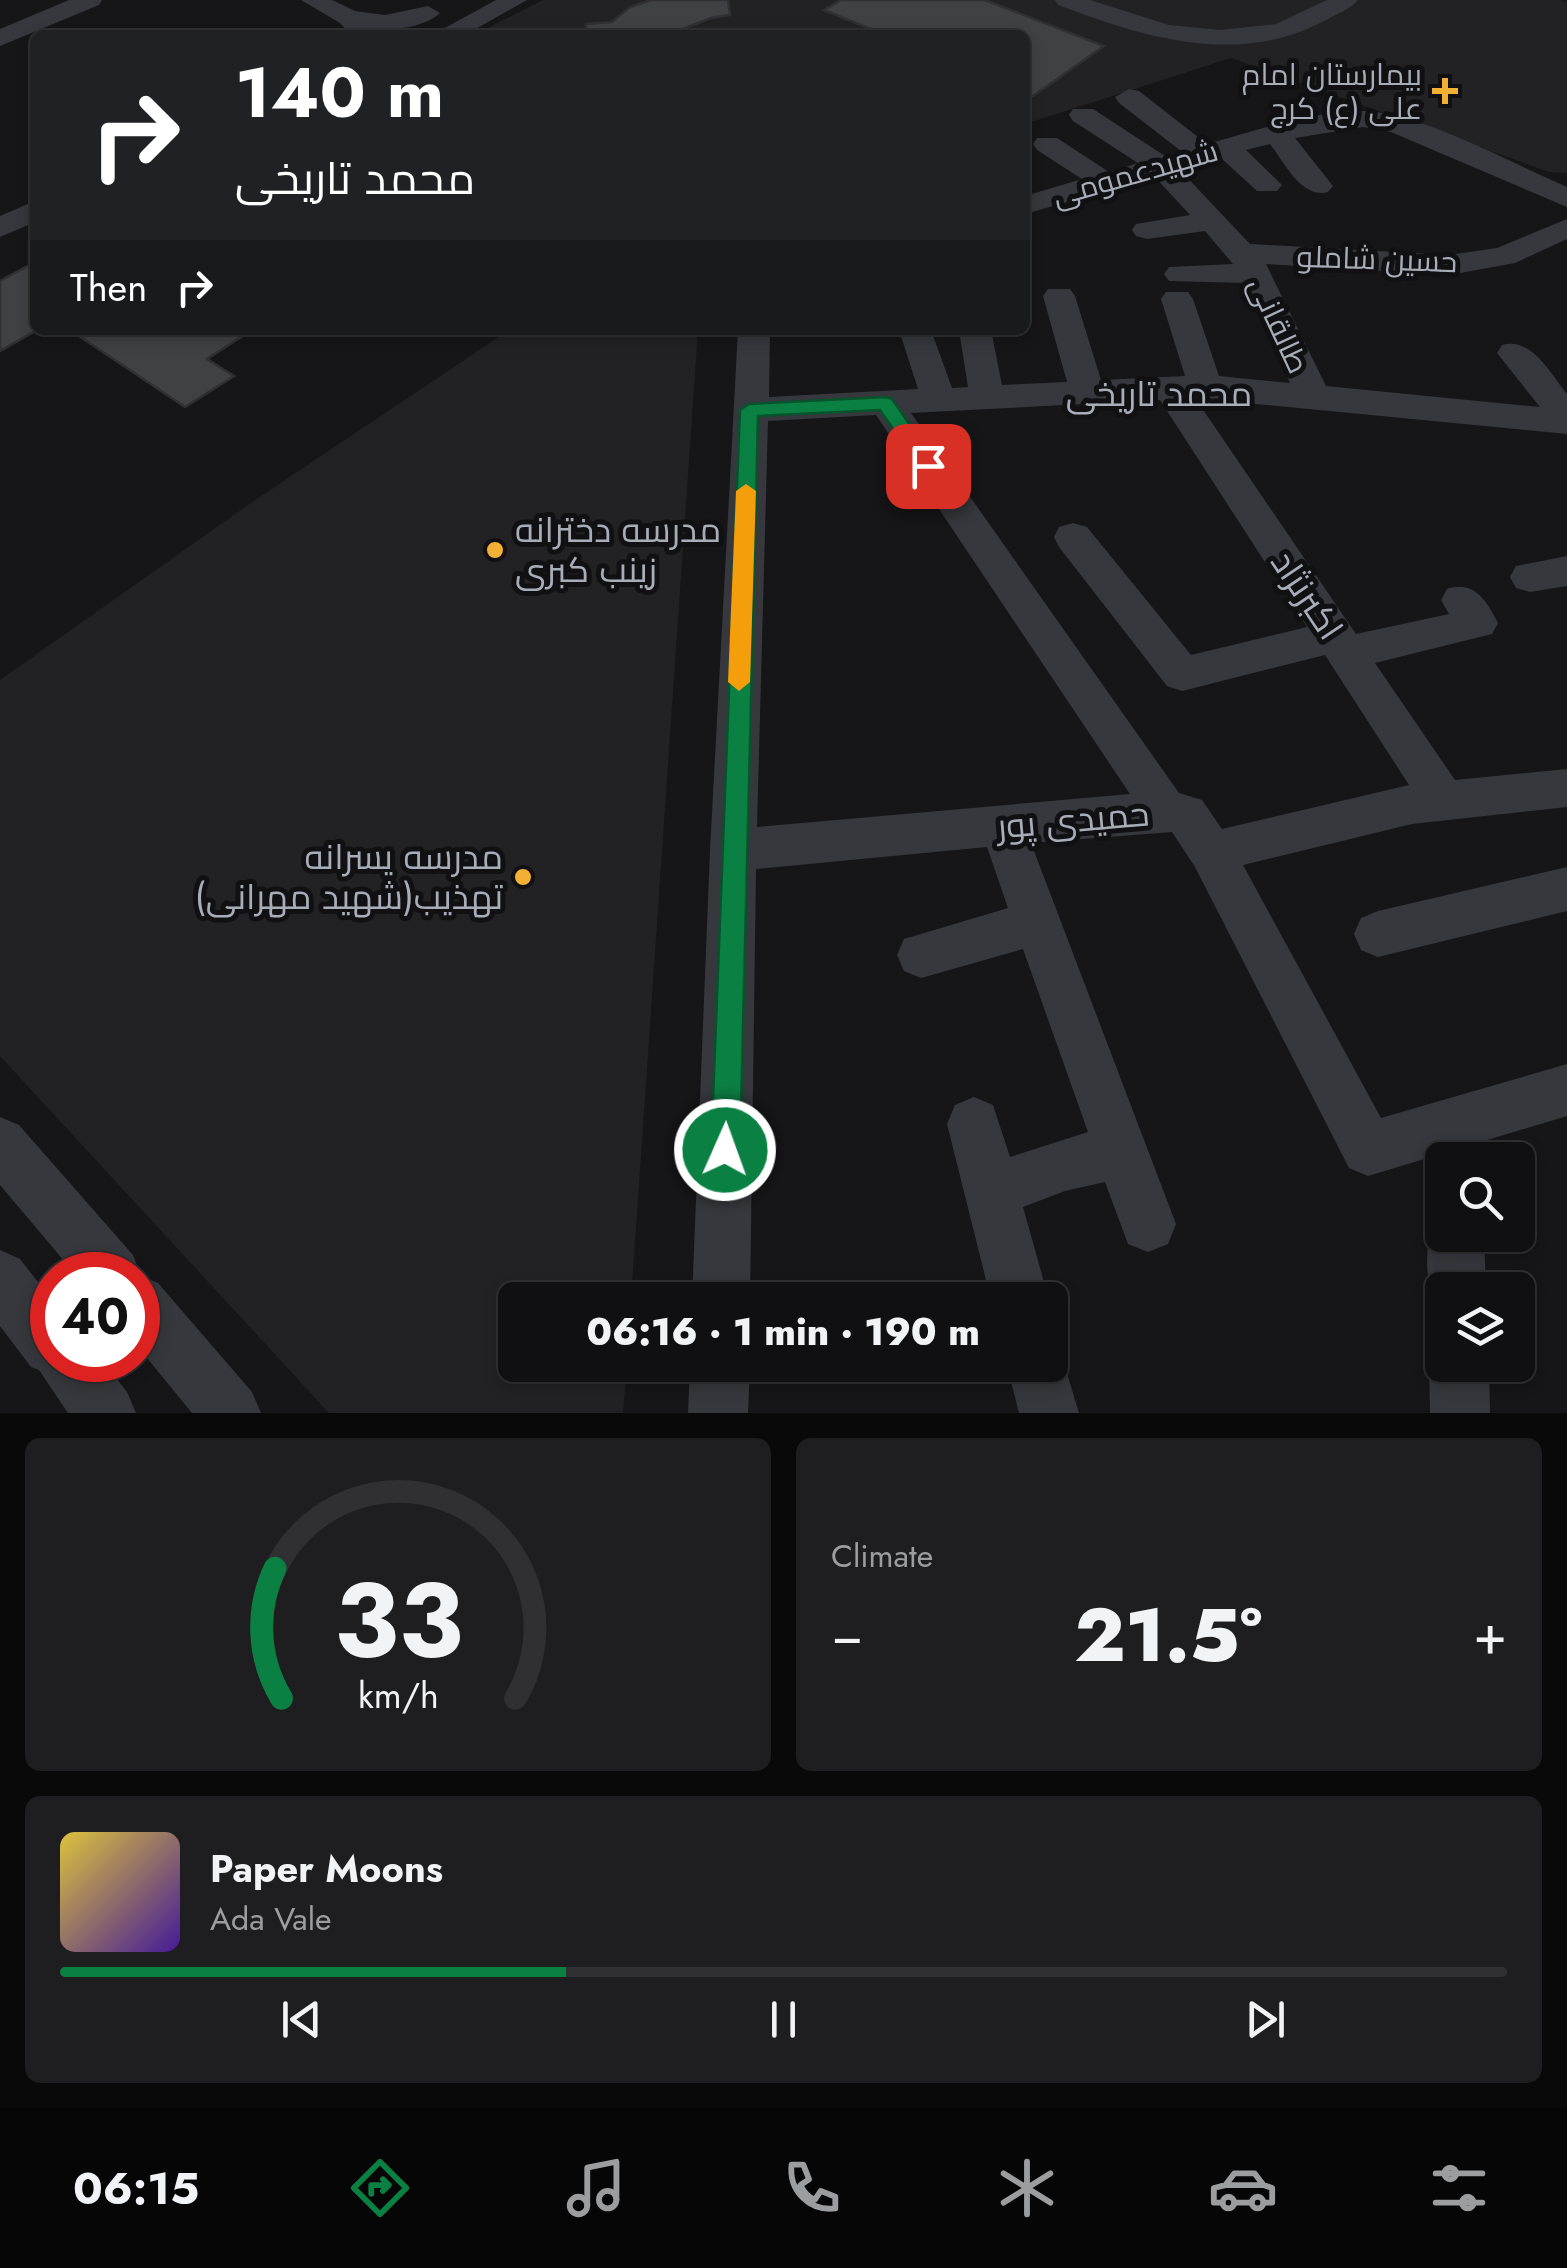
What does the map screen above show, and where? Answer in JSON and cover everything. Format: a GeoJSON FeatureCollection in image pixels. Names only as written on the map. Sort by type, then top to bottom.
{"type":"FeatureCollection","features":[{"type":"Feature","properties":{"kind":"street"},"geometry":{"type":"LineString","coordinates":[[0,38],[90,0]]}},
{"type":"Feature","properties":{"kind":"street"},"geometry":{"type":"LineString","coordinates":[[312,0],[357,26],[428,13]]}},
{"type":"Feature","properties":{"kind":"street"},"geometry":{"type":"LineString","coordinates":[[393,30],[454,0]]}},
{"type":"Feature","properties":{"kind":"street"},"geometry":{"type":"LineString","coordinates":[[455,30],[514,0]]}},
{"type":"Feature","properties":{"kind":"street"},"geometry":{"type":"LineString","coordinates":[[1066,0],[1190,39],[1279,32],[1346,0]]}},
{"type":"Feature","properties":{"kind":"street"},"geometry":{"type":"LineString","coordinates":[[1128,98],[1267,186]]}},
{"type":"Feature","properties":{"kind":"street","name":"طالقانی"},"geometry":{"type":"LineString","coordinates":[[1083,115],[1160,166],[1249,263],[1314,398]]}},
{"type":"Feature","properties":{"kind":"street","name":"شهیدعمومی"},"geometry":{"type":"LineString","coordinates":[[1030,204],[1276,133],[1363,118],[1398,125],[1567,198]]}},
{"type":"Feature","properties":{"kind":"street"},"geometry":{"type":"LineString","coordinates":[[1276,133],[1318,186]]}},
{"type":"Feature","properties":{"kind":"street"},"geometry":{"type":"LineString","coordinates":[[1047,144],[1104,182]]}},
{"type":"Feature","properties":{"kind":"street"},"geometry":{"type":"LineString","coordinates":[[0,228],[30,213]]}},
{"type":"Feature","properties":{"kind":"street"},"geometry":{"type":"LineString","coordinates":[[1147,230],[1214,221]]}},
{"type":"Feature","properties":{"kind":"street","name":"حسین شاملو"},"geometry":{"type":"LineString","coordinates":[[1179,286],[1249,263],[1450,265],[1504,256],[1567,228]]}},
{"type":"Feature","properties":{"kind":"street"},"geometry":{"type":"LineString","coordinates":[[0,258],[30,243]]}},
{"type":"Feature","properties":{"kind":"street","name":"اکبرنژاد"},"geometry":{"type":"LineString","coordinates":[[1179,286],[1188,387],[1340,645],[1444,801]]}},
{"type":"Feature","properties":{"kind":"street"},"geometry":{"type":"LineString","coordinates":[[1059,296],[1088,393]]}},
{"type":"Feature","properties":{"kind":"street"},"geometry":{"type":"LineString","coordinates":[[721,1282],[733,850],[754,335]]}},
{"type":"Feature","properties":{"kind":"street"},"geometry":{"type":"LineString","coordinates":[[917,335],[939,400]]}},
{"type":"Feature","properties":{"kind":"street"},"geometry":{"type":"LineString","coordinates":[[975,335],[986,398]]}},
{"type":"Feature","properties":{"kind":"street"},"geometry":{"type":"LineString","coordinates":[[1514,353],[1567,419]]}},
{"type":"Feature","properties":{"kind":"street","name":"محمد تاریخی"},"geometry":{"type":"LineString","coordinates":[[749,410],[1188,387],[1567,419]]}},
{"type":"Feature","properties":{"kind":"street"},"geometry":{"type":"LineString","coordinates":[[886,403],[1166,811]]}},
{"type":"Feature","properties":{"kind":"street"},"geometry":{"type":"LineString","coordinates":[[1072,537],[1182,674],[1478,623],[1461,600]]}},
{"type":"Feature","properties":{"kind":"street"},"geometry":{"type":"LineString","coordinates":[[1210,852],[1412,804],[1562,797]]}},
{"type":"Feature","properties":{"kind":"street","name":"حمیدی پور"},"geometry":{"type":"LineString","coordinates":[[733,850],[1166,811],[1186,814],[1210,852],[1368,1150],[1425,1145]]}},
{"type":"Feature","properties":{"kind":"street"},"geometry":{"type":"LineString","coordinates":[[1002,826],[1148,1224]]}},
{"type":"Feature","properties":{"kind":"street"},"geometry":{"type":"LineString","coordinates":[[1378,934],[1567,889]]}},
{"type":"Feature","properties":{"kind":"street"},"geometry":{"type":"LineString","coordinates":[[921,955],[1038,923]]}},
{"type":"Feature","properties":{"kind":"street"},"geometry":{"type":"LineString","coordinates":[[1453,1142],[1567,1090]]}},
{"type":"Feature","properties":{"kind":"street"},"geometry":{"type":"LineString","coordinates":[[974,1124],[1015,1282]]}},
{"type":"Feature","properties":{"kind":"street"},"geometry":{"type":"LineString","coordinates":[[0,1144],[94,1252]]}},
{"type":"Feature","properties":{"kind":"street"},"geometry":{"type":"LineString","coordinates":[[991,1191],[1066,1164],[1122,1152]]}},
{"type":"Feature","properties":{"kind":"street"},"geometry":{"type":"LineString","coordinates":[[0,1279],[30,1318]]}},
{"type":"Feature","properties":{"kind":"street"},"geometry":{"type":"LineString","coordinates":[[160,1329],[231,1413]]}},
{"type":"Feature","properties":{"kind":"street"},"geometry":{"type":"LineString","coordinates":[[81,1382],[106,1413]]}},
{"type":"Feature","properties":{"kind":"street"},"geometry":{"type":"LineString","coordinates":[[718,1413],[719,1382]]}},
{"type":"Feature","properties":{"kind":"street"},"geometry":{"type":"LineString","coordinates":[[1041,1382],[1049,1413]]}},
{"type":"Feature","properties":{"kind":"street"},"geometry":{"type":"LineString","coordinates":[[1459,1382],[1460,1413]]}},
{"type":"Feature","properties":{"kind":"shaded area","name":"بیمارستان امام علی (ع) کرج"},"geometry":{"type":"Polygon","coordinates":[[[543,0],[1559,0],[1567,2],[1567,173],[1549,172],[1231,58],[1030,122],[1030,30],[484,30],[543,0]]]}},
{"type":"Feature","properties":{"kind":"shaded area"},"geometry":{"type":"Polygon","coordinates":[[[502,335],[698,335],[632,1282],[498,1282],[498,1382],[626,1382],[623,1413],[329,1413],[0,1056],[0,680],[248,505],[502,335]]]}},
{"type":"Feature","properties":{"kind":"building"},"geometry":{"type":"Polygon","coordinates":[[[651,0],[728,0],[730,15],[680,30],[586,30],[586,24],[612,22],[630,7],[651,0]]]}},
{"type":"Feature","properties":{"kind":"building"},"geometry":{"type":"Polygon","coordinates":[[[841,0],[985,0],[1104,46],[1033,96],[1030,30],[873,30],[824,10],[841,0]]]}},
{"type":"Feature","properties":{"kind":"building"},"geometry":{"type":"Polygon","coordinates":[[[30,265],[30,334],[0,351],[0,281],[30,265]]]}},
{"type":"Feature","properties":{"kind":"building"},"geometry":{"type":"Polygon","coordinates":[[[77,335],[244,335],[207,359],[234,376],[185,407],[77,335]]]}},
{"type":"Feature","properties":{"kind":"slow traffic"},"geometry":{"type":"LineString","coordinates":[[739,682],[746,491]]}},
{"type":"Feature","properties":{"kind":"place","name":"بیمارستان امام علی (ع) کرج"},"geometry":{"type":"Point","coordinates":[1445,91]}},
{"type":"Feature","properties":{"kind":"place","name":"مدرسه دخترانه زینب کبری"},"geometry":{"type":"Point","coordinates":[495,550]}},
{"type":"Feature","properties":{"kind":"place","name":"مدرسه پسرانه تهذیب(شهید مهرانی)"},"geometry":{"type":"Point","coordinates":[523,877]}},
{"type":"Feature","properties":{"kind":"route"},"geometry":{"type":"LineString","coordinates":[[725,1150],[749,410],[886,403],[928,466]]}}]}
